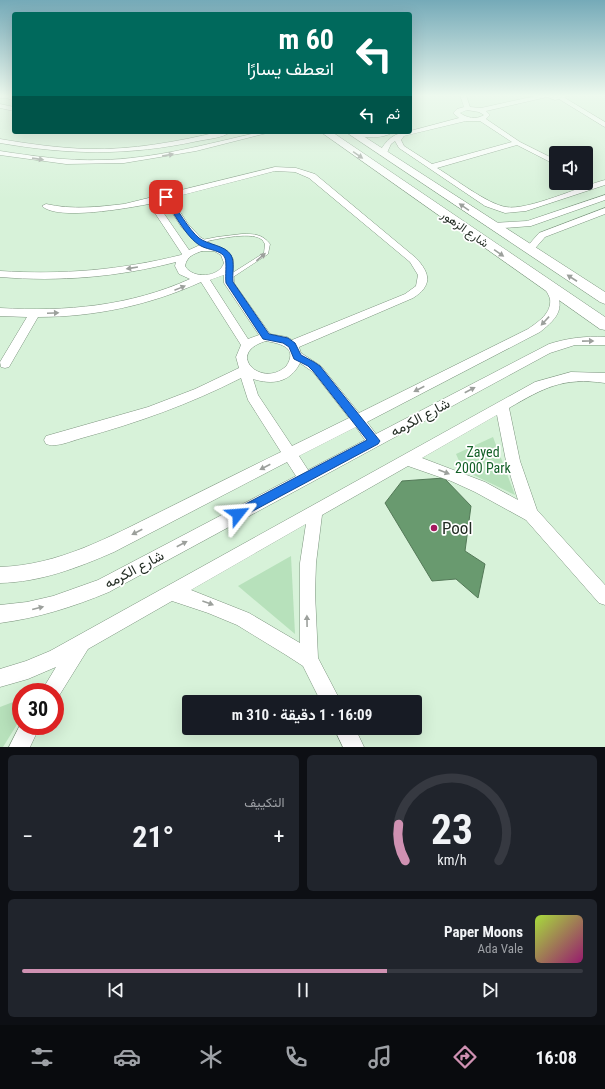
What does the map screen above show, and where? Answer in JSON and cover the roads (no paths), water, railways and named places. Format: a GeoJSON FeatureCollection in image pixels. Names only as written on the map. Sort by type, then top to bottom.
{"type":"FeatureCollection","features":[{"type":"Feature","properties":{"kind":"main road","name":"شارع الزهور"},"geometry":{"type":"LineString","coordinates":[[329,134],[605,325]]}},
{"type":"Feature","properties":{"kind":"main road","name":"شارع الزهور"},"geometry":{"type":"LineString","coordinates":[[355,134],[385,148],[411,171],[492,226],[605,299]]}},
{"type":"Feature","properties":{"kind":"main road"},"geometry":{"type":"LineString","coordinates":[[391,178],[398,173],[411,171]]}},
{"type":"Feature","properties":{"kind":"street"},"geometry":{"type":"LineString","coordinates":[[497,130],[549,159]]}},
{"type":"Feature","properties":{"kind":"street"},"geometry":{"type":"LineString","coordinates":[[0,142],[65,150],[116,150],[168,145],[219,134]]}},
{"type":"Feature","properties":{"kind":"street"},"geometry":{"type":"LineString","coordinates":[[16,144],[4,148],[3,153],[50,161],[70,162],[132,160],[186,152],[260,134]]}},
{"type":"Feature","properties":{"kind":"street"},"geometry":{"type":"LineString","coordinates":[[364,134],[381,134]]}},
{"type":"Feature","properties":{"kind":"street"},"geometry":{"type":"LineString","coordinates":[[376,135],[385,148],[401,135]]}},
{"type":"Feature","properties":{"kind":"street"},"geometry":{"type":"LineString","coordinates":[[401,135],[398,140],[401,147],[488,204],[505,210],[523,209],[605,182]]}},
{"type":"Feature","properties":{"kind":"street"},"geometry":{"type":"LineString","coordinates":[[431,167],[518,143]]}},
{"type":"Feature","properties":{"kind":"street"},"geometry":{"type":"LineString","coordinates":[[46,206],[67,210],[84,211],[118,208],[166,197],[265,170],[296,170],[312,176],[413,260],[420,267],[423,275],[422,283],[418,291],[295,351]]}},
{"type":"Feature","properties":{"kind":"street"},"geometry":{"type":"LineString","coordinates":[[166,197],[199,242],[227,255],[229,259],[229,283],[266,337]]}},
{"type":"Feature","properties":{"kind":"street"},"geometry":{"type":"LineString","coordinates":[[151,200],[185,255]]}},
{"type":"Feature","properties":{"kind":"street"},"geometry":{"type":"LineString","coordinates":[[492,226],[528,224],[603,200]]}},
{"type":"Feature","properties":{"kind":"street"},"geometry":{"type":"LineString","coordinates":[[590,203],[605,211]]}},
{"type":"Feature","properties":{"kind":"street"},"geometry":{"type":"LineString","coordinates":[[530,250],[542,235],[605,211]]}},
{"type":"Feature","properties":{"kind":"street"},"geometry":{"type":"LineString","coordinates":[[0,274],[66,276],[138,268],[185,255],[201,248],[216,249]]}},
{"type":"Feature","properties":{"kind":"street"},"geometry":{"type":"LineString","coordinates":[[185,255],[180,261],[179,266],[182,271],[193,277],[203,278]]}},
{"type":"Feature","properties":{"kind":"street"},"geometry":{"type":"LineString","coordinates":[[0,312],[63,312],[122,305],[164,294],[203,278],[215,276],[224,271],[229,264]]}},
{"type":"Feature","properties":{"kind":"street"},"geometry":{"type":"LineString","coordinates":[[203,278],[247,346]]}},
{"type":"Feature","properties":{"kind":"street","name":"شارع الكرمه"},"geometry":{"type":"LineString","coordinates":[[0,576],[30,572],[57,566],[83,557],[532,332],[545,323],[553,312],[555,299],[549,287]]}},
{"type":"Feature","properties":{"kind":"street"},"geometry":{"type":"LineString","coordinates":[[5,364],[35,313]]}},
{"type":"Feature","properties":{"kind":"street"},"geometry":{"type":"LineString","coordinates":[[295,351],[295,364],[292,368],[280,376],[268,378],[258,377],[247,371],[241,362],[242,354],[247,346],[256,340],[266,337],[285,340],[295,351],[317,369],[374,441]]}},
{"type":"Feature","properties":{"kind":"street","name":"شارع الكرمه"},"geometry":{"type":"LineString","coordinates":[[0,614],[36,609],[59,603],[103,586],[552,347],[572,341],[605,341]]}},
{"type":"Feature","properties":{"kind":"street"},"geometry":{"type":"LineString","coordinates":[[51,440],[113,424],[171,405],[247,371]]}},
{"type":"Feature","properties":{"kind":"street"},"geometry":{"type":"LineString","coordinates":[[247,371],[247,379],[252,396],[306,478]]}},
{"type":"Feature","properties":{"kind":"street"},"geometry":{"type":"LineString","coordinates":[[0,678],[35,667],[56,657],[539,385],[556,379],[576,376],[605,378]]}},
{"type":"Feature","properties":{"kind":"street"},"geometry":{"type":"LineString","coordinates":[[502,406],[504,425],[511,459],[531,515]]}},
{"type":"Feature","properties":{"kind":"street"},"geometry":{"type":"LineString","coordinates":[[407,459],[474,484],[531,515],[605,597]]}},
{"type":"Feature","properties":{"kind":"street"},"geometry":{"type":"LineString","coordinates":[[309,660],[307,593],[308,563],[315,511]]}},
{"type":"Feature","properties":{"kind":"street"},"geometry":{"type":"LineString","coordinates":[[170,592],[227,610],[254,623],[282,640],[309,660],[327,695]]}},
{"type":"Feature","properties":{"kind":"street"},"geometry":{"type":"LineString","coordinates":[[56,683],[83,642]]}},
{"type":"Feature","properties":{"kind":"street"},"geometry":{"type":"LineString","coordinates":[[19,747],[25,735]]}},
{"type":"Feature","properties":{"kind":"street"},"geometry":{"type":"LineString","coordinates":[[348,735],[354,747]]}},
{"type":"Feature","properties":{"kind":"lane"},"geometry":{"type":"LineString","coordinates":[[199,242],[242,234],[260,237],[266,242],[268,248],[266,254],[228,278]]}},
{"type":"Feature","properties":{"kind":"place","name":"Pool"},"geometry":{"type":"Point","coordinates":[434,528]}},
{"type":"Feature","properties":{"kind":"park label","name":"Zayed 2000 Park"},"geometry":{"type":"Point","coordinates":[483,460]}}]}
